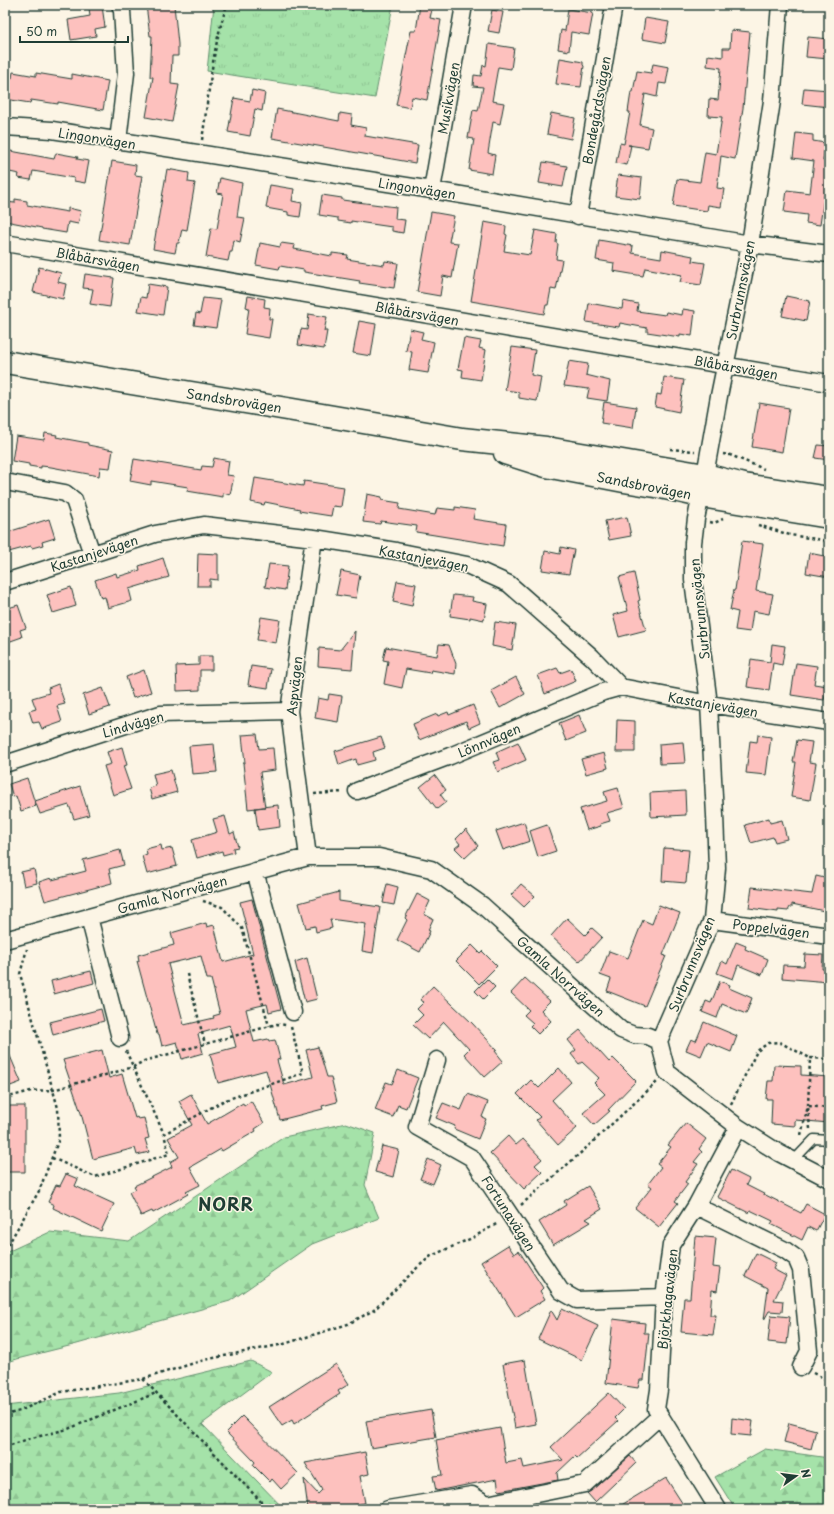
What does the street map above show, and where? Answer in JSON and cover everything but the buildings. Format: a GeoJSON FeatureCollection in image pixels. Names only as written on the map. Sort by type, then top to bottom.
{"type":"FeatureCollection","features":[{"type":"Feature","properties":{"kind":"main road","name":"Sandsbrovägen"},"geometry":{"type":"LineString","coordinates":[[5,362],[462,439],[546,466],[661,487],[744,485],[829,498]]}},
{"type":"Feature","properties":{"kind":"main road","name":"Sandsbrovägen"},"geometry":{"type":"LineString","coordinates":[[703,486],[829,516]]}},
{"type":"Feature","properties":{"kind":"street"},"geometry":{"type":"LineString","coordinates":[[118,141],[126,73],[122,11],[120,5]]}},
{"type":"Feature","properties":{"kind":"street","name":"Musikvägen"},"geometry":{"type":"LineString","coordinates":[[432,190],[464,5]]}},
{"type":"Feature","properties":{"kind":"street","name":"Bondegårdsvägen"},"geometry":{"type":"LineString","coordinates":[[578,216],[614,5]]}},
{"type":"Feature","properties":{"kind":"street","name":"Surbrunnsvägen"},"geometry":{"type":"LineString","coordinates":[[659,1041],[712,920],[717,868],[709,704],[693,580],[693,543],[696,519],[725,366],[750,244],[772,101],[780,5]]}},
{"type":"Feature","properties":{"kind":"street","name":"Lingonvägen"},"geometry":{"type":"LineString","coordinates":[[5,127],[52,130],[432,190],[750,244],[829,254]]}},
{"type":"Feature","properties":{"kind":"street","name":"Blåbärsvägen"},"geometry":{"type":"LineString","coordinates":[[5,243],[829,383]]}},
{"type":"Feature","properties":{"kind":"street"},"geometry":{"type":"LineString","coordinates":[[5,482],[64,493],[74,500],[92,554]]}},
{"type":"Feature","properties":{"kind":"street","name":"Kastanjevägen"},"geometry":{"type":"LineString","coordinates":[[5,582],[155,534],[204,525],[314,538],[467,564],[509,584],[592,657],[621,687],[709,704],[829,722]]}},
{"type":"Feature","properties":{"kind":"street","name":"Aspvägen"},"geometry":{"type":"LineString","coordinates":[[308,858],[289,711],[314,538]]}},
{"type":"Feature","properties":{"kind":"street","name":"Lönnvägen"},"geometry":{"type":"LineString","coordinates":[[357,791],[450,756],[603,692],[621,687]]}},
{"type":"Feature","properties":{"kind":"street","name":"Lindvägen"},"geometry":{"type":"LineString","coordinates":[[5,764],[160,714],[289,711]]}},
{"type":"Feature","properties":{"kind":"street","name":"Gamla Norrvägen"},"geometry":{"type":"LineString","coordinates":[[5,940],[255,871],[308,858],[379,857],[431,869],[482,905],[621,1030],[648,1036],[659,1041]]}},
{"type":"Feature","properties":{"kind":"street"},"geometry":{"type":"LineString","coordinates":[[255,871],[293,1012]]}},
{"type":"Feature","properties":{"kind":"street"},"geometry":{"type":"LineString","coordinates":[[88,917],[120,1038]]}},
{"type":"Feature","properties":{"kind":"street","name":"Poppelvägen"},"geometry":{"type":"LineString","coordinates":[[712,920],[829,936]]}},
{"type":"Feature","properties":{"kind":"street"},"geometry":{"type":"LineString","coordinates":[[659,1041],[668,1072],[738,1127],[779,1153],[829,1179]]}},
{"type":"Feature","properties":{"kind":"street","name":"Fortunavägen"},"geometry":{"type":"LineString","coordinates":[[437,1060],[417,1127],[472,1158],[561,1291],[577,1300],[664,1297]]}},
{"type":"Feature","properties":{"kind":"street","name":"Björkhagavägen"},"geometry":{"type":"LineString","coordinates":[[718,1509],[656,1410],[659,1390],[664,1297],[671,1245],[696,1206],[738,1127]]}},
{"type":"Feature","properties":{"kind":"street"},"geometry":{"type":"LineString","coordinates":[[696,1206],[785,1250],[796,1258],[801,1270],[809,1351],[801,1367]]}},
{"type":"Feature","properties":{"kind":"street"},"geometry":{"type":"LineString","coordinates":[[388,1509],[472,1495],[487,1504],[585,1484],[660,1416]]}},
{"type":"Feature","properties":{"kind":"lane"},"geometry":{"type":"LineString","coordinates":[[793,1161],[814,1139],[829,1140]]}},
{"type":"Feature","properties":{"kind":"path"},"geometry":{"type":"LineString","coordinates":[[200,154],[215,56],[227,5]]}},
{"type":"Feature","properties":{"kind":"path"},"geometry":{"type":"LineString","coordinates":[[352,11],[353,5]]}},
{"type":"Feature","properties":{"kind":"path"},"geometry":{"type":"LineString","coordinates":[[696,519],[714,523],[722,519],[729,518]]}},
{"type":"Feature","properties":{"kind":"path"},"geometry":{"type":"LineString","coordinates":[[753,524],[790,535],[829,540]]}},
{"type":"Feature","properties":{"kind":"path"},"geometry":{"type":"LineString","coordinates":[[300,795],[357,791]]}},
{"type":"Feature","properties":{"kind":"path"},"geometry":{"type":"LineString","coordinates":[[197,900],[222,907],[242,928],[269,1026]]}},
{"type":"Feature","properties":{"kind":"path"},"geometry":{"type":"LineString","coordinates":[[5,1250],[39,1191],[59,1139],[58,1108],[20,974],[31,933]]}},
{"type":"Feature","properties":{"kind":"path"},"geometry":{"type":"LineString","coordinates":[[187,974],[205,1044]]}},
{"type":"Feature","properties":{"kind":"path"},"geometry":{"type":"LineString","coordinates":[[5,1098],[31,1091],[53,1090],[133,1067],[144,1060],[269,1026],[277,1024],[291,1026],[303,1073],[222,1100],[164,1134]]}},
{"type":"Feature","properties":{"kind":"path"},"geometry":{"type":"LineString","coordinates":[[52,1158],[95,1177],[169,1154],[164,1134],[120,1038]]}},
{"type":"Feature","properties":{"kind":"path"},"geometry":{"type":"LineString","coordinates":[[728,1109],[757,1052],[768,1043],[779,1042],[810,1058],[829,1060]]}},
{"type":"Feature","properties":{"kind":"path"},"geometry":{"type":"LineString","coordinates":[[810,1058],[808,1106],[809,1127],[814,1139]]}},
{"type":"Feature","properties":{"kind":"path"},"geometry":{"type":"LineString","coordinates":[[5,1415],[20,1411],[61,1392],[143,1379],[204,1360],[284,1344],[348,1324],[374,1310],[431,1256],[472,1238],[510,1215],[584,1150],[668,1072]]}},
{"type":"Feature","properties":{"kind":"path"},"geometry":{"type":"LineString","coordinates":[[808,1106],[829,1108]]}},
{"type":"Feature","properties":{"kind":"path"},"geometry":{"type":"LineString","coordinates":[[143,1379],[268,1509]]}},
{"type":"Feature","properties":{"kind":"path"},"geometry":{"type":"LineString","coordinates":[[5,1447],[28,1439],[68,1429],[156,1393]]}},
{"type":"Feature","properties":{"kind":"green space"},"geometry":{"type":"Polygon","coordinates":[[[214,5],[393,5],[375,98],[207,71],[214,5]]]}},
{"type":"Feature","properties":{"kind":"green space"},"geometry":{"type":"Polygon","coordinates":[[[346,1123],[375,1133],[365,1185],[379,1218],[312,1244],[230,1301],[5,1363],[5,1253],[50,1232],[129,1241],[284,1137],[346,1123]]]}},
{"type":"Feature","properties":{"kind":"green space"},"geometry":{"type":"Polygon","coordinates":[[[251,1361],[272,1372],[202,1424],[284,1509],[5,1509],[5,1406],[119,1393],[251,1361]]]}},
{"type":"Feature","properties":{"kind":"green space"},"geometry":{"type":"Polygon","coordinates":[[[765,1449],[829,1458],[829,1509],[735,1509],[715,1477],[765,1449]]]}},
{"type":"Feature","properties":{"kind":"district","name":"NORR"},"geometry":{"type":"Point","coordinates":[226,1204]}}]}
